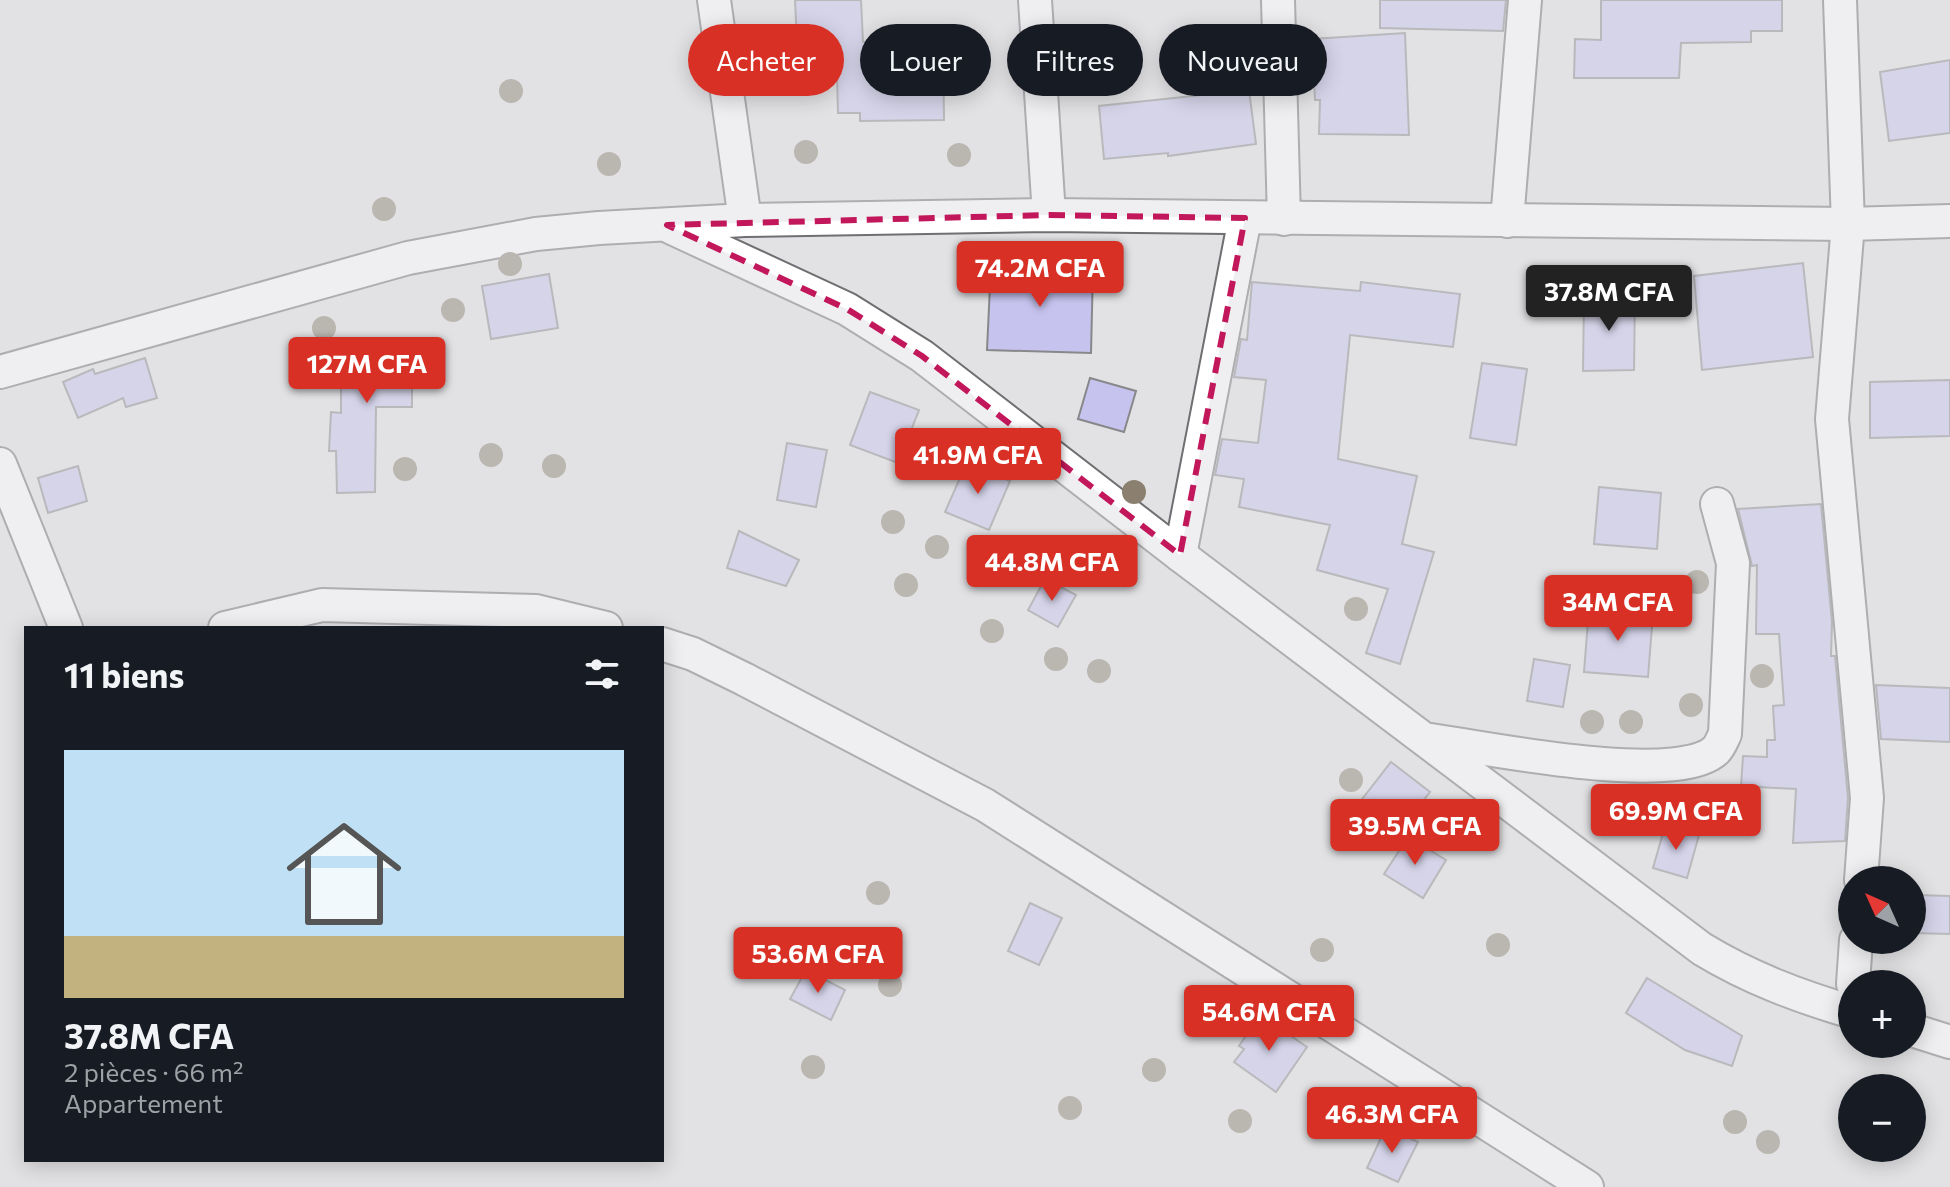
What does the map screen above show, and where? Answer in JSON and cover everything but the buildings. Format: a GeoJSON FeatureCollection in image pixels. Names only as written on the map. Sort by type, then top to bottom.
{"type":"FeatureCollection","features":[{"type":"Feature","properties":{"kind":"street"},"geometry":{"type":"LineString","coordinates":[[714,0],[745,220]]}},
{"type":"Feature","properties":{"kind":"street"},"geometry":{"type":"LineString","coordinates":[[1035,0],[1049,215]]}},
{"type":"Feature","properties":{"kind":"street"},"geometry":{"type":"LineString","coordinates":[[1278,0],[1284,219]]}},
{"type":"Feature","properties":{"kind":"street"},"geometry":{"type":"LineString","coordinates":[[1507,221],[1525,0]]}},
{"type":"Feature","properties":{"kind":"street"},"geometry":{"type":"LineString","coordinates":[[1840,0],[1848,224],[1832,419],[1867,798],[1862,866]]}},
{"type":"Feature","properties":{"kind":"street"},"geometry":{"type":"LineString","coordinates":[[0,372],[423,255],[536,234],[745,220],[1049,215],[1848,224],[1950,221]]}},
{"type":"Feature","properties":{"kind":"street"},"geometry":{"type":"LineString","coordinates":[[1180,555],[1245,218]]}},
{"type":"Feature","properties":{"kind":"street"},"geometry":{"type":"LineString","coordinates":[[667,225],[847,309],[922,356],[1702,949],[1739,971],[1792,995],[1838,1008]]}},
{"type":"Feature","properties":{"kind":"street"},"geometry":{"type":"LineString","coordinates":[[0,464],[65,626]]}},
{"type":"Feature","properties":{"kind":"street"},"geometry":{"type":"LineString","coordinates":[[1428,740],[1593,764],[1672,765],[1703,758],[1717,749],[1725,734],[1733,563],[1717,504]]}},
{"type":"Feature","properties":{"kind":"street"},"geometry":{"type":"LineString","coordinates":[[233,626],[322,605],[536,611],[598,626]]}},
{"type":"Feature","properties":{"kind":"street"},"geometry":{"type":"LineString","coordinates":[[664,645],[731,672],[985,805],[1587,1187]]}},
{"type":"Feature","properties":{"kind":"street"},"geometry":{"type":"LineString","coordinates":[[1926,1034],[1950,1042]]}},
{"type":"Feature","properties":{"kind":"highlighted area"},"geometry":{"type":"Polygon","coordinates":[[[1049,215],[1245,218],[1180,555],[922,356],[847,309],[667,225],[1049,215]]]}}]}
